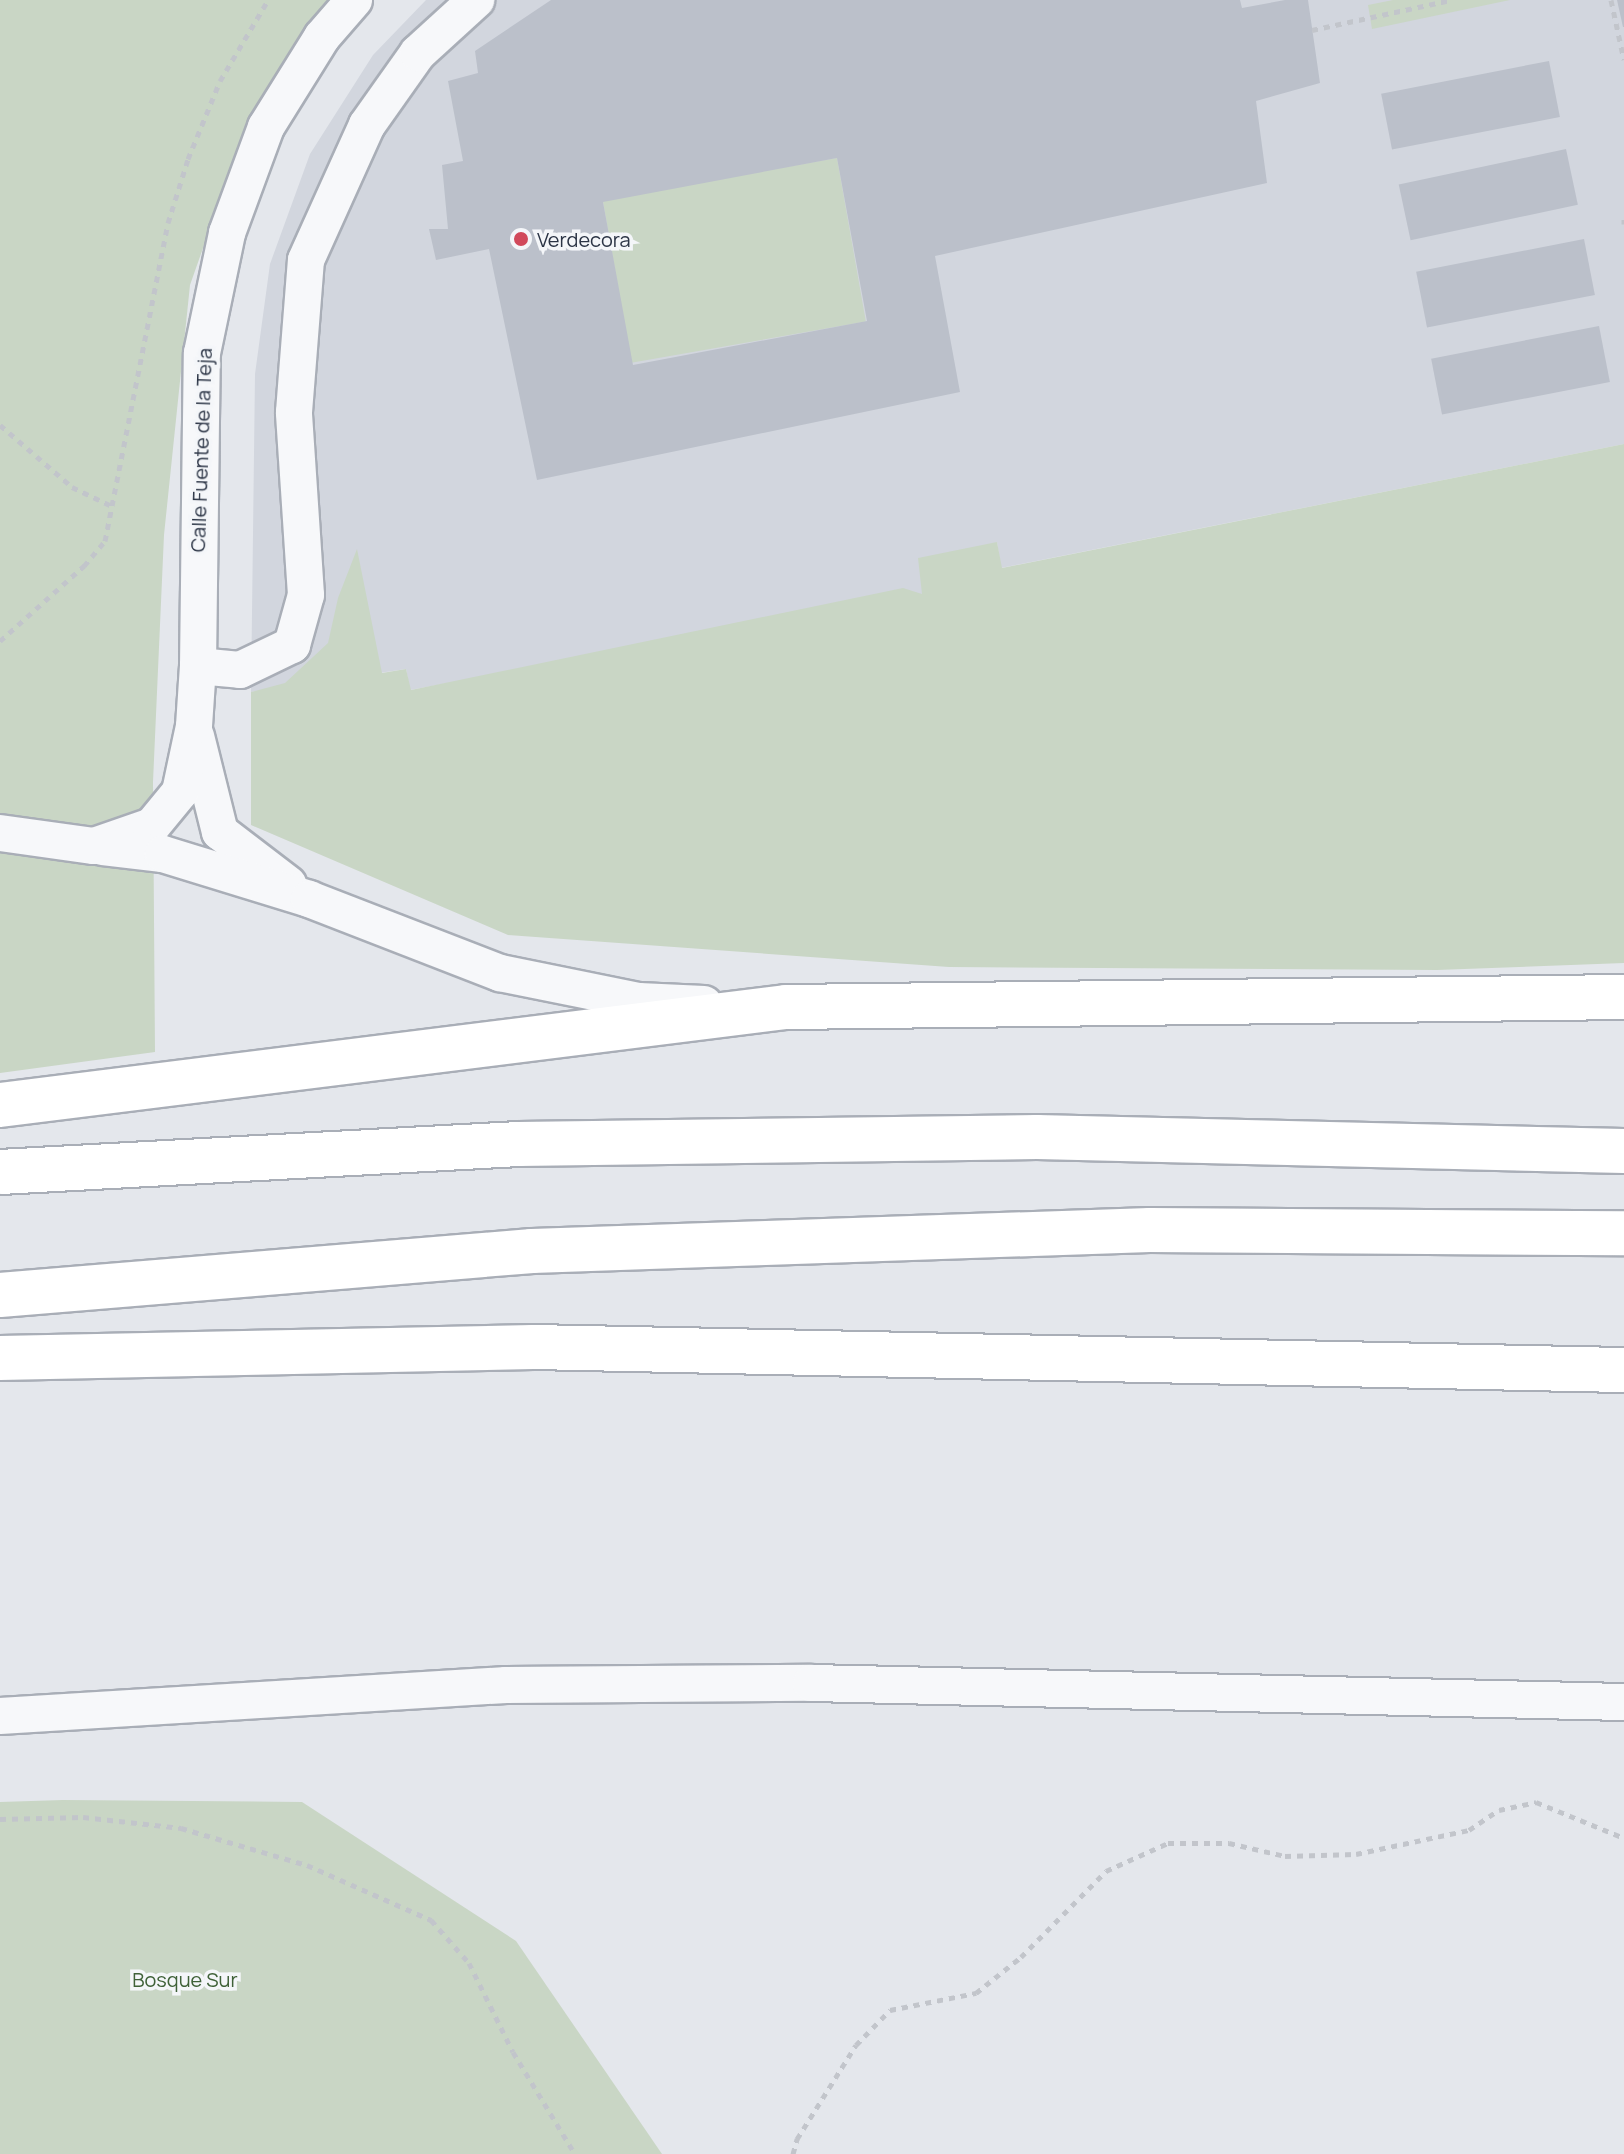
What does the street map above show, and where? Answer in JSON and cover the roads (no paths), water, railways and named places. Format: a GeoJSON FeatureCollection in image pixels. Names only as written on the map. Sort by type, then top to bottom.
{"type":"FeatureCollection","features":[{"type":"Feature","properties":{"kind":"highway"},"geometry":{"type":"LineString","coordinates":[[0,1105],[786,1007],[1624,997]]}},
{"type":"Feature","properties":{"kind":"highway"},"geometry":{"type":"LineString","coordinates":[[0,1172],[518,1144],[1037,1137],[1624,1151]]}},
{"type":"Feature","properties":{"kind":"highway"},"geometry":{"type":"LineString","coordinates":[[0,1295],[532,1251],[1150,1230],[1536,1230],[1624,1233]]}},
{"type":"Feature","properties":{"kind":"highway"},"geometry":{"type":"LineString","coordinates":[[0,1358],[533,1347],[1624,1370]]}},
{"type":"Feature","properties":{"kind":"street","name":"Calle Fuente de la Teja"},"geometry":{"type":"LineString","coordinates":[[94,846],[152,826],[180,792],[194,726],[198,666],[202,353],[227,233],[266,127],[322,37],[354,0]]}},
{"type":"Feature","properties":{"kind":"street"},"geometry":{"type":"LineString","coordinates":[[198,666],[240,670],[292,645],[306,595],[294,412],[306,260],[367,125],[418,53],[476,0]]}},
{"type":"Feature","properties":{"kind":"street"},"geometry":{"type":"LineString","coordinates":[[194,726],[220,832],[309,899]]}},
{"type":"Feature","properties":{"kind":"street"},"geometry":{"type":"LineString","coordinates":[[0,833],[163,854],[309,899],[500,973],[639,1001],[786,1007]]}},
{"type":"Feature","properties":{"kind":"street"},"geometry":{"type":"LineString","coordinates":[[0,1716],[506,1685],[811,1683],[1624,1702]]}},
{"type":"Feature","properties":{"kind":"place","name":"Verdecora"},"geometry":{"type":"Point","coordinates":[521,239]}},
{"type":"Feature","properties":{"kind":"park label","name":"Bosque Sur"},"geometry":{"type":"Point","coordinates":[185,1979]}}]}
